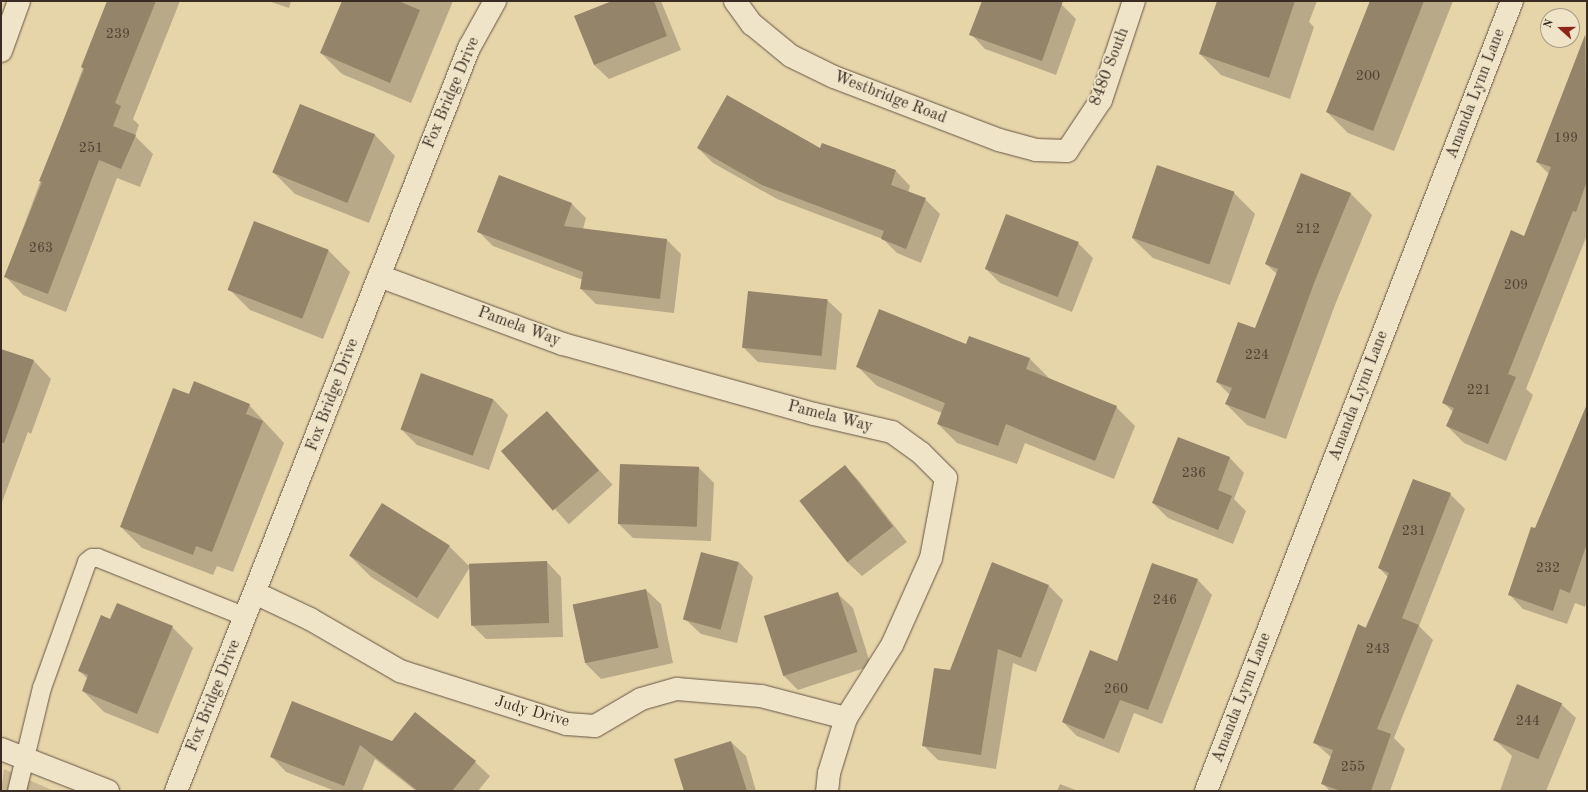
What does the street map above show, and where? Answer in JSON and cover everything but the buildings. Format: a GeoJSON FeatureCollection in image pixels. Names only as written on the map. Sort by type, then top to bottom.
{"type":"FeatureCollection","features":[{"type":"Feature","properties":{"kind":"street"},"geometry":{"type":"LineString","coordinates":[[1,51],[19,1]]}},
{"type":"Feature","properties":{"kind":"street","name":"Fox Bridge Drive"},"geometry":{"type":"LineString","coordinates":[[176,791],[256,593],[469,48],[495,1]]}},
{"type":"Feature","properties":{"kind":"street","name":"Westbridge Road"},"geometry":{"type":"LineString","coordinates":[[735,1],[752,24],[790,56],[834,77],[999,140],[1036,150],[1067,151]]}},
{"type":"Feature","properties":{"kind":"street","name":"8480 South"},"geometry":{"type":"LineString","coordinates":[[1067,151],[1101,100],[1134,1]]}},
{"type":"Feature","properties":{"kind":"street","name":"Amanda Lynn Lane"},"geometry":{"type":"LineString","coordinates":[[1206,791],[1512,1]]}},
{"type":"Feature","properties":{"kind":"street","name":"Pamela Way"},"geometry":{"type":"LineString","coordinates":[[379,276],[563,344],[814,414],[892,432],[921,453],[946,478],[931,558],[892,645],[846,718],[829,773],[828,791]]}},
{"type":"Feature","properties":{"kind":"street","name":"Judy Drive"},"geometry":{"type":"LineString","coordinates":[[256,593],[310,619],[400,671],[567,724],[595,726],[641,699],[677,689],[761,696],[846,718]]}},
{"type":"Feature","properties":{"kind":"street"},"geometry":{"type":"LineString","coordinates":[[1,749],[108,791]]}},
{"type":"Feature","properties":{"kind":"lane"},"geometry":{"type":"LineString","coordinates":[[17,791],[49,666],[87,562],[92,558],[98,558],[246,617]]}},
{"type":"Feature","properties":{"kind":"shaded area"},"geometry":{"type":"Polygon","coordinates":[[[4,769],[54,791],[1,791],[4,769]]]}}]}
